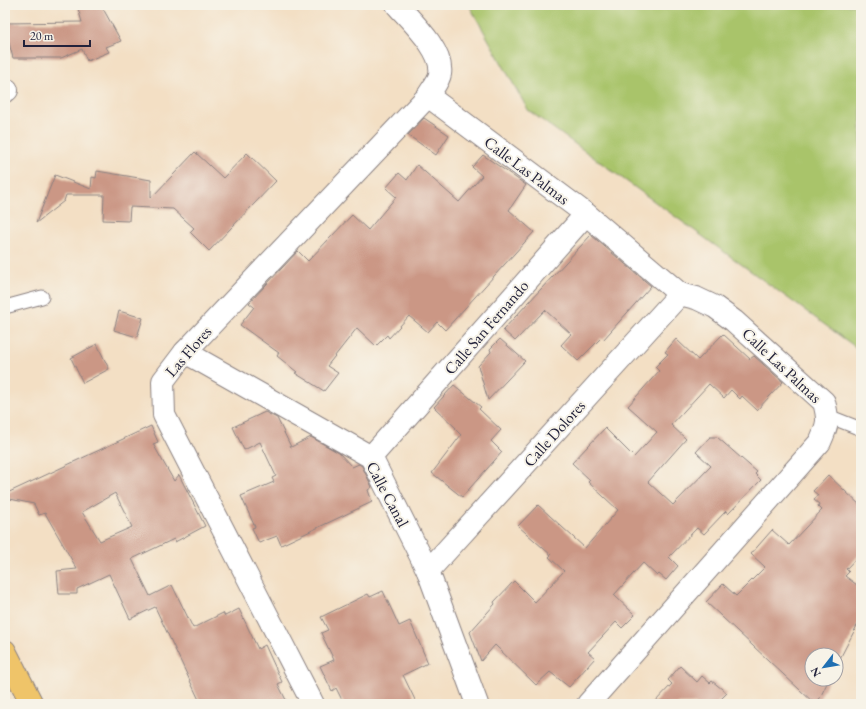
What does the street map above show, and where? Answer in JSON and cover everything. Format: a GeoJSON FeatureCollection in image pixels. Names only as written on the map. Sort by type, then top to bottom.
{"type":"FeatureCollection","features":[{"type":"Feature","properties":{"kind":"main road"},"geometry":{"type":"LineString","coordinates":[[5,651],[32,704]]}},
{"type":"Feature","properties":{"kind":"street","name":"Las Flores"},"geometry":{"type":"LineString","coordinates":[[313,704],[164,415],[163,381],[186,352],[428,96],[440,75],[439,60],[430,44],[397,5]]}},
{"type":"Feature","properties":{"kind":"street","name":"Calle Las Palmas"},"geometry":{"type":"LineString","coordinates":[[428,96],[586,214],[680,294],[696,298],[715,307],[734,321],[824,402],[828,416],[825,430],[820,442],[588,704]]}},
{"type":"Feature","properties":{"kind":"street","name":"Calle San Fernando"},"geometry":{"type":"LineString","coordinates":[[371,457],[586,214]]}},
{"type":"Feature","properties":{"kind":"street","name":"Calle Dolores"},"geometry":{"type":"LineString","coordinates":[[428,571],[680,294]]}},
{"type":"Feature","properties":{"kind":"street","name":"Calle Canal"},"geometry":{"type":"LineString","coordinates":[[186,352],[371,457],[428,571],[477,704]]}},
{"type":"Feature","properties":{"kind":"lane"},"geometry":{"type":"LineString","coordinates":[[5,307],[42,297]]}},
{"type":"Feature","properties":{"kind":"lane"},"geometry":{"type":"LineString","coordinates":[[828,416],[861,429]]}},
{"type":"Feature","properties":{"kind":"green space"},"geometry":{"type":"Polygon","coordinates":[[[469,5],[861,5],[861,351],[528,110],[469,5]]]}},
{"type":"Feature","properties":{"kind":"building"},"geometry":{"type":"Polygon","coordinates":[[[77,5],[101,5],[121,41],[106,47],[109,52],[87,61],[82,49],[61,58],[13,58],[5,23],[82,22],[77,5]]]}},
{"type":"Feature","properties":{"kind":"building"},"geometry":{"type":"Polygon","coordinates":[[[424,118],[449,135],[436,155],[408,135],[424,118]]]}},
{"type":"Feature","properties":{"kind":"building"},"geometry":{"type":"Polygon","coordinates":[[[195,152],[223,178],[247,153],[276,181],[209,251],[190,232],[194,228],[173,209],[130,207],[129,221],[103,220],[104,195],[66,195],[64,201],[36,223],[55,175],[91,189],[92,177],[96,178],[97,171],[151,180],[151,198],[195,152]]]}},
{"type":"Feature","properties":{"kind":"building"},"geometry":{"type":"Polygon","coordinates":[[[483,155],[526,185],[509,210],[534,232],[445,330],[437,322],[428,332],[409,316],[389,338],[387,335],[376,346],[357,328],[327,366],[338,373],[324,391],[295,373],[297,372],[277,356],[279,353],[240,325],[254,307],[249,303],[298,251],[308,261],[352,215],[368,230],[396,197],[386,188],[399,173],[407,180],[417,165],[459,202],[482,176],[472,167],[483,155]]]}},
{"type":"Feature","properties":{"kind":"building"},"geometry":{"type":"Polygon","coordinates":[[[591,235],[651,286],[603,340],[601,338],[578,361],[561,345],[571,334],[545,310],[515,341],[503,330],[591,235]]]}},
{"type":"Feature","properties":{"kind":"building"},"geometry":{"type":"Polygon","coordinates":[[[119,311],[143,318],[137,337],[114,330],[119,311]]]}},
{"type":"Feature","properties":{"kind":"building"},"geometry":{"type":"Polygon","coordinates":[[[723,334],[750,359],[754,356],[783,382],[757,410],[742,396],[740,399],[731,390],[724,398],[709,384],[671,425],[686,439],[648,482],[673,505],[711,466],[696,452],[710,437],[717,437],[757,472],[755,474],[761,480],[728,514],[726,511],[704,534],[697,528],[669,557],[678,566],[666,580],[659,574],[657,576],[643,563],[614,595],[635,615],[622,628],[616,622],[588,652],[595,658],[569,687],[550,672],[536,685],[495,645],[481,661],[470,632],[495,604],[494,602],[514,581],[535,602],[564,571],[549,557],[551,555],[518,526],[538,505],[585,548],[618,510],[588,482],[590,480],[572,463],[605,428],[634,457],[657,432],[628,406],[659,371],[655,367],[668,354],[665,352],[676,339],[698,360],[723,334]]]}},
{"type":"Feature","properties":{"kind":"building"},"geometry":{"type":"Polygon","coordinates":[[[500,339],[525,361],[488,400],[478,366],[491,352],[490,349],[500,339]]]}},
{"type":"Feature","properties":{"kind":"building"},"geometry":{"type":"Polygon","coordinates":[[[97,344],[109,369],[83,383],[71,358],[97,344]]]}},
{"type":"Feature","properties":{"kind":"building"},"geometry":{"type":"Polygon","coordinates":[[[454,385],[481,407],[479,409],[501,430],[491,441],[502,452],[462,497],[432,473],[461,435],[455,429],[456,428],[434,407],[454,385]]]}},
{"type":"Feature","properties":{"kind":"building"},"geometry":{"type":"Polygon","coordinates":[[[265,412],[277,418],[291,447],[311,437],[339,453],[352,467],[359,464],[362,466],[372,487],[368,490],[372,502],[281,545],[277,536],[259,543],[252,528],[255,527],[241,496],[274,482],[272,478],[276,476],[260,442],[244,450],[233,427],[265,412]]]}},
{"type":"Feature","properties":{"kind":"building"},"geometry":{"type":"Polygon","coordinates":[[[151,426],[158,442],[153,444],[174,481],[179,475],[205,526],[175,542],[174,539],[132,559],[150,596],[172,585],[193,628],[223,613],[225,616],[239,609],[258,649],[265,645],[282,682],[278,684],[288,704],[201,704],[155,607],[130,619],[109,574],[77,589],[77,594],[59,594],[57,571],[77,569],[45,513],[39,515],[34,504],[5,498],[5,494],[151,426]],[[115,493],[82,512],[100,541],[132,527],[115,493]]]}},
{"type":"Feature","properties":{"kind":"building"},"geometry":{"type":"Polygon","coordinates":[[[828,475],[861,506],[861,553],[846,569],[849,572],[845,576],[861,588],[861,618],[844,651],[844,647],[804,647],[804,687],[825,687],[817,704],[815,704],[706,602],[723,584],[736,596],[765,567],[751,554],[772,530],[789,545],[822,510],[818,506],[819,504],[814,500],[818,495],[813,491],[828,475]]]}},
{"type":"Feature","properties":{"kind":"building"},"geometry":{"type":"Polygon","coordinates":[[[383,591],[399,626],[410,621],[428,663],[403,675],[417,704],[344,704],[336,688],[332,691],[320,666],[334,660],[321,633],[328,630],[321,617],[368,594],[370,597],[383,591]]]}},
{"type":"Feature","properties":{"kind":"building"},"geometry":{"type":"Polygon","coordinates":[[[680,666],[697,682],[702,676],[710,683],[712,681],[727,693],[716,704],[653,704],[672,684],[668,680],[680,666]]]}}]}
